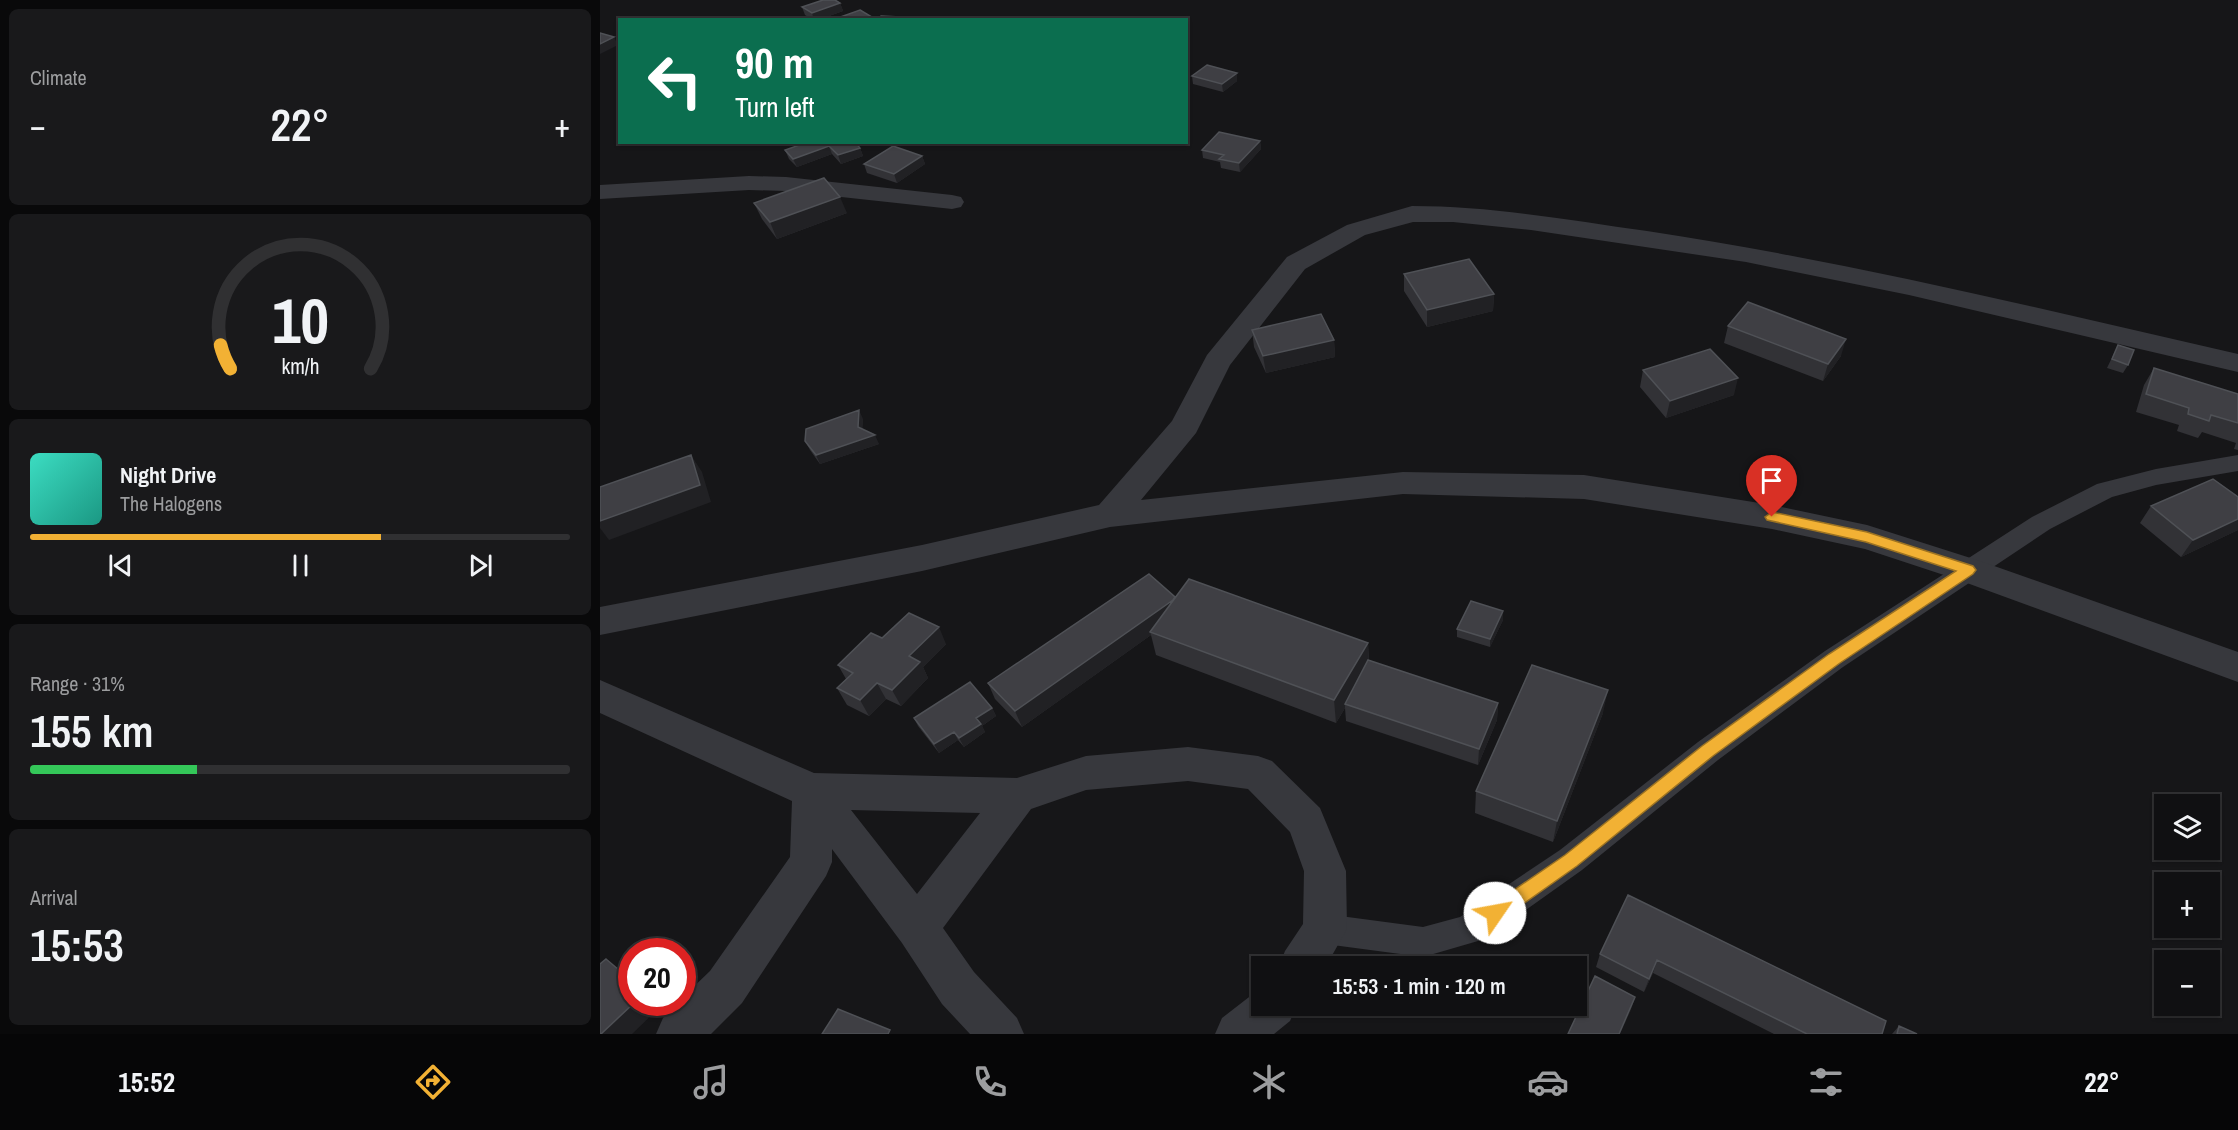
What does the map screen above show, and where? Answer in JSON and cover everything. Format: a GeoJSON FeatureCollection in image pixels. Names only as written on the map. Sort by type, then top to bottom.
{"type":"FeatureCollection","features":[{"type":"Feature","properties":{"kind":"street"},"geometry":{"type":"LineString","coordinates":[[600,192],[768,183],[952,202]]}},
{"type":"Feature","properties":{"kind":"street"},"geometry":{"type":"LineString","coordinates":[[1110,515],[1185,426],[1216,362],[1296,263],[1356,230],[1412,214],[1453,214],[1531,222],[1746,254],[1909,287],[2238,363]]}},
{"type":"Feature","properties":{"kind":"street"},"geometry":{"type":"LineString","coordinates":[[600,621],[922,558],[1110,515],[1403,483],[1584,487],[1772,517],[1867,537],[1968,570],[2238,667]]}},
{"type":"Feature","properties":{"kind":"street"},"geometry":{"type":"LineString","coordinates":[[600,696],[812,791],[1017,796],[1086,773],[1188,764],[1258,773],[1306,821],[1325,871],[1325,928],[1307,956]]}},
{"type":"Feature","properties":{"kind":"street"},"geometry":{"type":"LineString","coordinates":[[812,791],[917,928],[958,988],[1000,1034]]}},
{"type":"Feature","properties":{"kind":"street"},"geometry":{"type":"LineString","coordinates":[[703,1034],[726,987],[811,862],[812,791]]}},
{"type":"Feature","properties":{"kind":"street"},"geometry":{"type":"LineString","coordinates":[[917,928],[1017,796]]}},
{"type":"Feature","properties":{"kind":"street"},"geometry":{"type":"LineString","coordinates":[[679,1034],[726,987]]}},
{"type":"Feature","properties":{"kind":"street"},"geometry":{"type":"LineString","coordinates":[[1238,1034],[1260,1016]]}},
{"type":"Feature","properties":{"kind":"lane"},"geometry":{"type":"LineString","coordinates":[[1325,928],[1423,942],[1467,930],[1509,904],[1571,860],[1708,751],[1834,659],[2041,523],[2105,490],[2156,477],[2238,463]]}},
{"type":"Feature","properties":{"kind":"building"},"geometry":{"type":"Polygon","coordinates":[[[823,0],[835,0],[840,3],[812,13],[802,7],[823,0]]]}},
{"type":"Feature","properties":{"kind":"building"},"geometry":{"type":"Polygon","coordinates":[[[860,10],[872,17],[869,18],[838,18],[860,10]]]}},
{"type":"Feature","properties":{"kind":"building"},"geometry":{"type":"Polygon","coordinates":[[[881,16],[920,18],[880,18],[881,16]]]}},
{"type":"Feature","properties":{"kind":"building"},"geometry":{"type":"Polygon","coordinates":[[[600,33],[614,37],[600,44],[600,33]]]}},
{"type":"Feature","properties":{"kind":"building"},"geometry":{"type":"Polygon","coordinates":[[[1207,65],[1237,73],[1222,84],[1192,76],[1207,65]]]}},
{"type":"Feature","properties":{"kind":"building"},"geometry":{"type":"Polygon","coordinates":[[[1219,132],[1260,141],[1239,163],[1219,159],[1224,155],[1202,150],[1219,132]]]}},
{"type":"Feature","properties":{"kind":"building"},"geometry":{"type":"Polygon","coordinates":[[[802,144],[857,144],[860,148],[838,155],[829,146],[793,159],[785,150],[802,144]]]}},
{"type":"Feature","properties":{"kind":"building"},"geometry":{"type":"Polygon","coordinates":[[[893,146],[922,156],[894,174],[864,164],[893,146]]]}},
{"type":"Feature","properties":{"kind":"building"},"geometry":{"type":"Polygon","coordinates":[[[824,178],[840,197],[770,222],[754,203],[824,178]]]}},
{"type":"Feature","properties":{"kind":"building"},"geometry":{"type":"Polygon","coordinates":[[[1469,259],[1494,294],[1427,310],[1404,274],[1469,259]]]}},
{"type":"Feature","properties":{"kind":"building"},"geometry":{"type":"Polygon","coordinates":[[[1748,302],[1846,339],[1828,364],[1728,326],[1748,302]]]}},
{"type":"Feature","properties":{"kind":"building"},"geometry":{"type":"Polygon","coordinates":[[[1321,314],[1334,340],[1263,356],[1252,330],[1321,314]]]}},
{"type":"Feature","properties":{"kind":"building"},"geometry":{"type":"Polygon","coordinates":[[[2118,345],[2134,350],[2128,365],[2112,359],[2118,345]]]}},
{"type":"Feature","properties":{"kind":"building"},"geometry":{"type":"Polygon","coordinates":[[[1710,349],[1738,378],[1670,401],[1643,370],[1710,349]]]}},
{"type":"Feature","properties":{"kind":"building"},"geometry":{"type":"Polygon","coordinates":[[[2154,368],[2238,394],[2238,423],[2211,415],[2209,421],[2188,414],[2189,408],[2146,394],[2154,368]]]}},
{"type":"Feature","properties":{"kind":"building"},"geometry":{"type":"Polygon","coordinates":[[[859,410],[858,427],[875,435],[816,455],[805,441],[806,429],[859,410]]]}},
{"type":"Feature","properties":{"kind":"building"},"geometry":{"type":"Polygon","coordinates":[[[691,455],[700,485],[600,521],[600,487],[691,455]]]}},
{"type":"Feature","properties":{"kind":"building"},"geometry":{"type":"Polygon","coordinates":[[[2213,479],[2238,497],[2238,519],[2193,540],[2151,506],[2213,479]]]}},
{"type":"Feature","properties":{"kind":"building"},"geometry":{"type":"Polygon","coordinates":[[[1149,574],[1175,597],[1173,600],[1015,711],[988,683],[1149,574]]]}},
{"type":"Feature","properties":{"kind":"building"},"geometry":{"type":"Polygon","coordinates":[[[1189,579],[1368,643],[1334,700],[1150,632],[1189,579]]]}},
{"type":"Feature","properties":{"kind":"building"},"geometry":{"type":"Polygon","coordinates":[[[1471,601],[1503,611],[1490,639],[1457,629],[1471,601]]]}},
{"type":"Feature","properties":{"kind":"building"},"geometry":{"type":"Polygon","coordinates":[[[909,613],[939,627],[909,656],[920,662],[892,690],[877,683],[860,700],[837,688],[853,673],[838,665],[871,633],[882,638],[909,613]]]}},
{"type":"Feature","properties":{"kind":"building"},"geometry":{"type":"Polygon","coordinates":[[[1368,660],[1498,703],[1479,749],[1345,704],[1368,660]]]}},
{"type":"Feature","properties":{"kind":"building"},"geometry":{"type":"Polygon","coordinates":[[[1532,665],[1608,690],[1557,821],[1476,791],[1532,665]]]}},
{"type":"Feature","properties":{"kind":"building"},"geometry":{"type":"Polygon","coordinates":[[[970,682],[992,708],[976,718],[981,724],[959,738],[954,732],[934,744],[914,718],[970,682]]]}},
{"type":"Feature","properties":{"kind":"building"},"geometry":{"type":"Polygon","coordinates":[[[1628,895],[1886,1021],[1882,1034],[1807,1034],[1657,960],[1649,979],[1600,954],[1628,895]]]}},
{"type":"Feature","properties":{"kind":"building"},"geometry":{"type":"Polygon","coordinates":[[[606,959],[618,969],[618,1016],[620,1016],[601,1034],[600,1034],[600,964],[606,959]]]}},
{"type":"Feature","properties":{"kind":"building"},"geometry":{"type":"Polygon","coordinates":[[[1595,976],[1635,997],[1619,1034],[1568,1034],[1576,1016],[1587,1016],[1587,993],[1595,976]]]}},
{"type":"Feature","properties":{"kind":"building"},"geometry":{"type":"Polygon","coordinates":[[[838,1009],[890,1030],[888,1034],[822,1034],[838,1009]]]}},
{"type":"Feature","properties":{"kind":"building"},"geometry":{"type":"Polygon","coordinates":[[[1899,1026],[1917,1034],[1897,1034],[1899,1026]]]}},
{"type":"Feature","properties":{"kind":"route"},"geometry":{"type":"LineString","coordinates":[[1495,913],[1571,860],[1708,751],[1834,659],[1968,570],[1867,537],[1772,517]]}}]}
